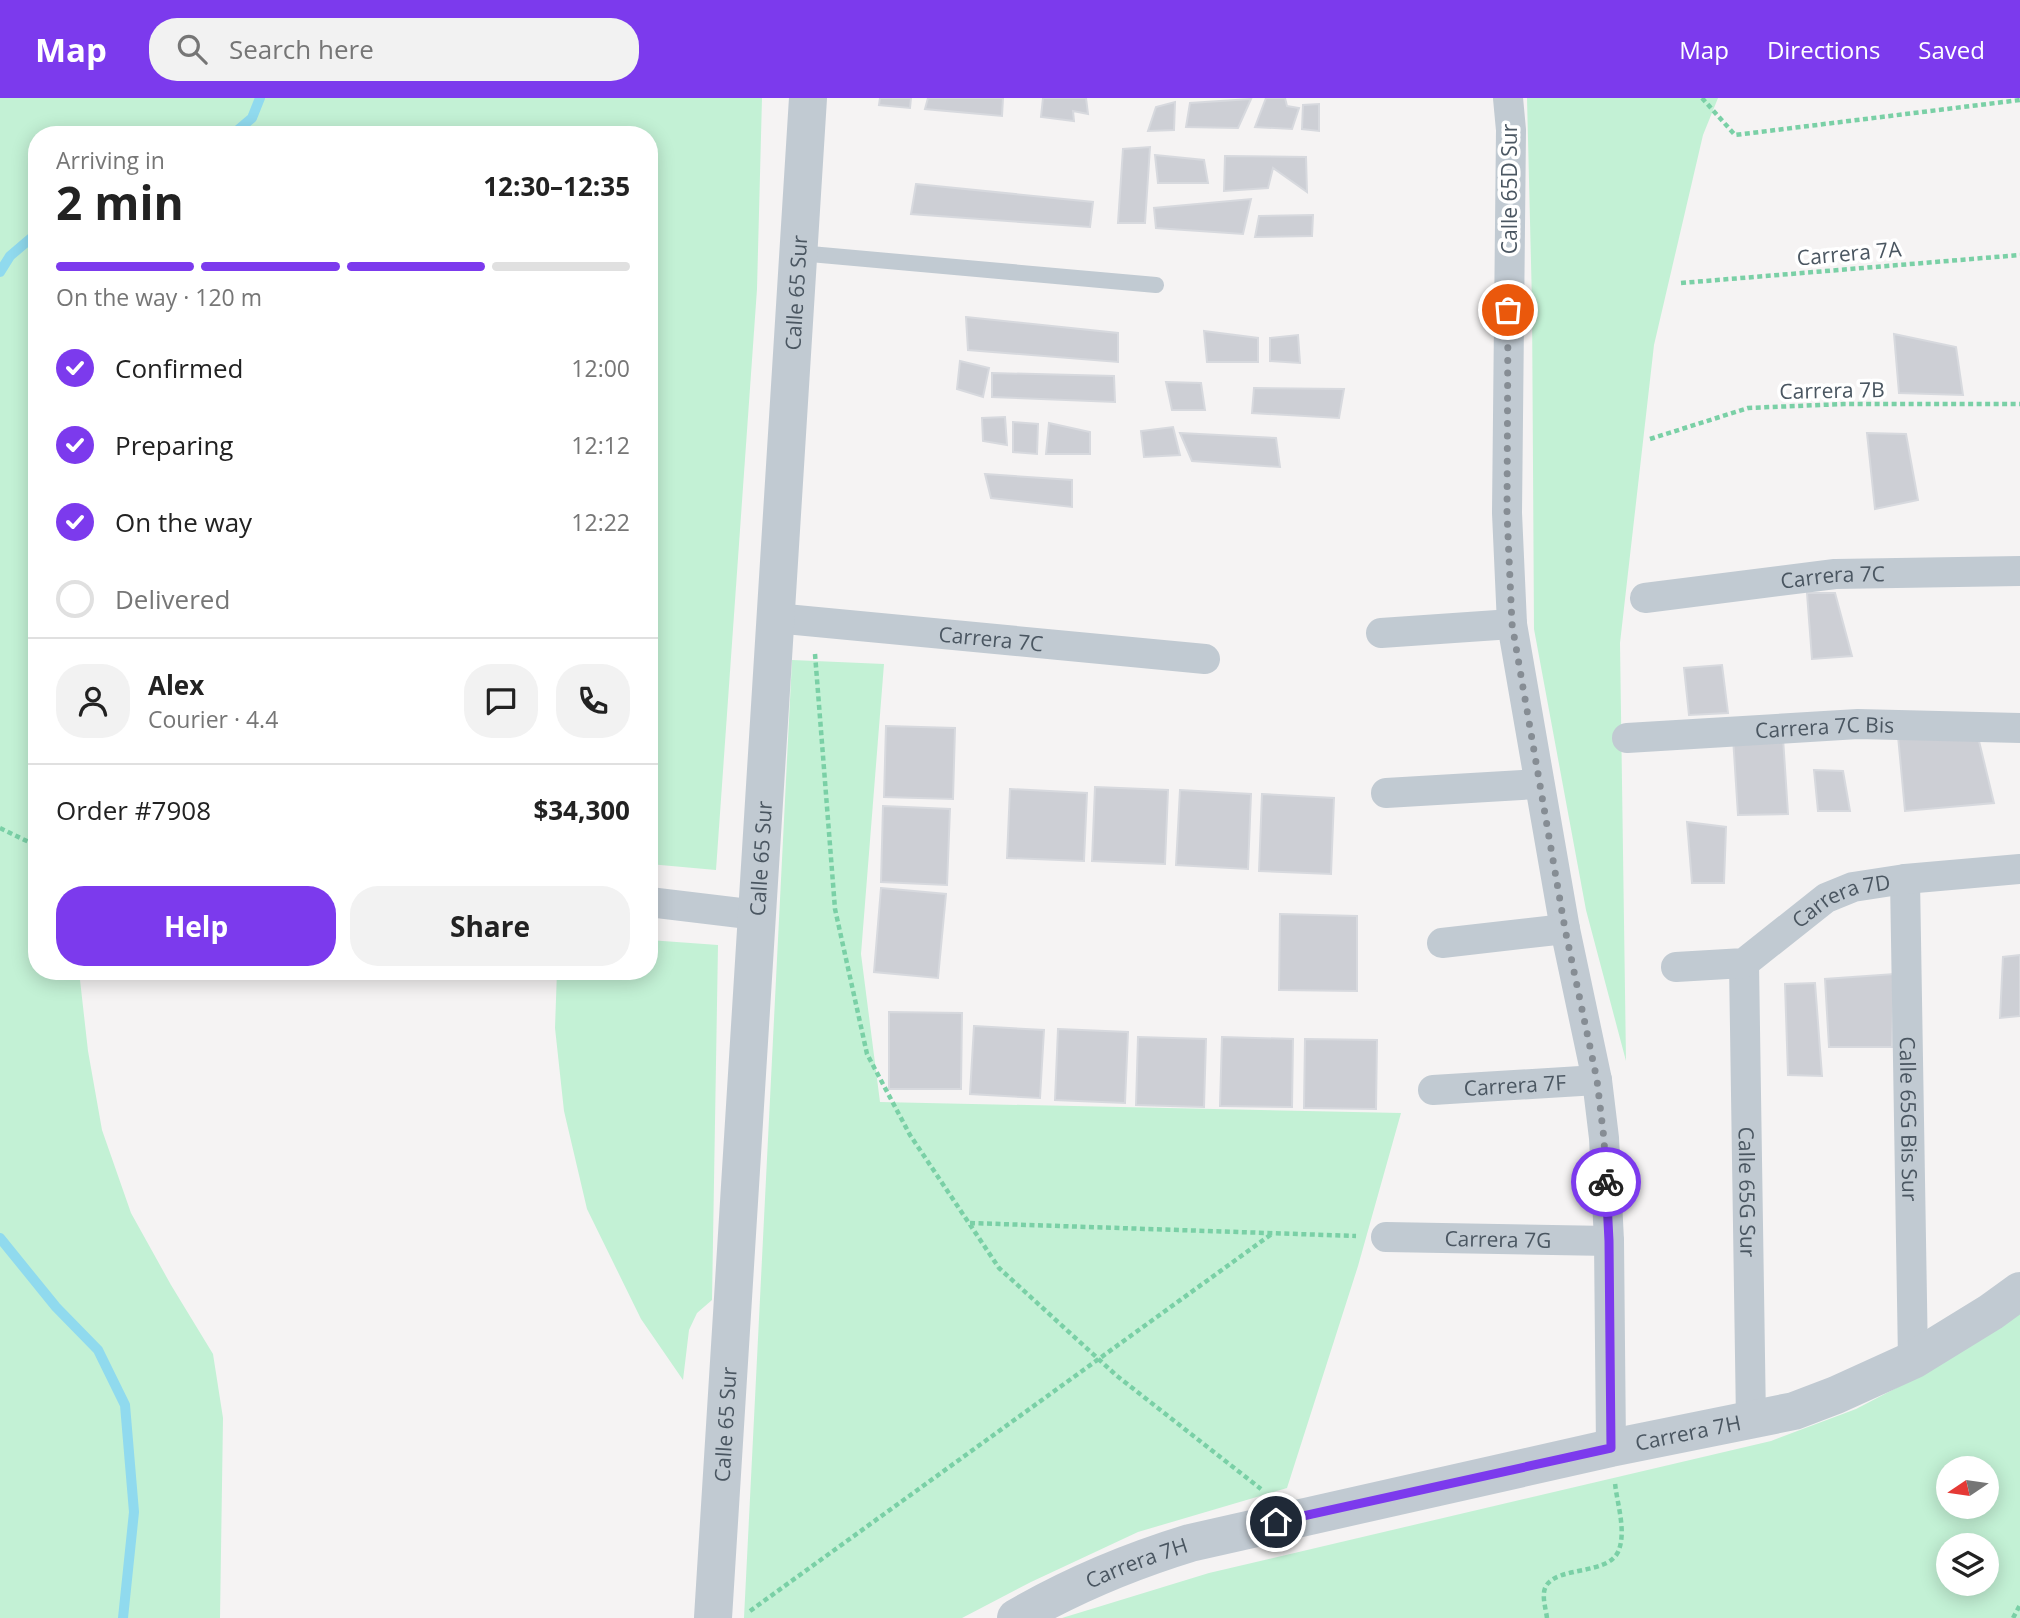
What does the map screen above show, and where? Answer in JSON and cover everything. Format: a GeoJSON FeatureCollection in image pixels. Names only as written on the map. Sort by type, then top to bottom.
{"type":"FeatureCollection","features":[{"type":"Feature","properties":{"kind":"street","name":"Calle 65 Sur"},"geometry":{"type":"LineString","coordinates":[[713,1618],[757,915],[794,620],[799,253],[808,98]]}},
{"type":"Feature","properties":{"kind":"street","name":"Calle 65D Sur"},"geometry":{"type":"LineString","coordinates":[[1508,98],[1511,130],[1507,513],[1512,624],[1565,929],[1597,1080],[1604,1139],[1609,1241],[1611,1448]]}},
{"type":"Feature","properties":{"kind":"street","name":"Carrera 7C"},"geometry":{"type":"LineString","coordinates":[[1645,598],[1835,574],[2020,571]]}},
{"type":"Feature","properties":{"kind":"street","name":"Carrera 7C"},"geometry":{"type":"LineString","coordinates":[[794,620],[1205,659]]}},
{"type":"Feature","properties":{"kind":"street"},"geometry":{"type":"LineString","coordinates":[[1381,633],[1512,624]]}},
{"type":"Feature","properties":{"kind":"street","name":"Carrera 7C Bis"},"geometry":{"type":"LineString","coordinates":[[1627,738],[1858,724],[2020,728]]}},
{"type":"Feature","properties":{"kind":"street"},"geometry":{"type":"LineString","coordinates":[[1386,793],[1538,784]]}},
{"type":"Feature","properties":{"kind":"street","name":"Carrera 7D"},"geometry":{"type":"LineString","coordinates":[[1744,963],[1826,898],[1853,887],[1905,878],[2020,869]]}},
{"type":"Feature","properties":{"kind":"street","name":"Calle 65G Bis Sur"},"geometry":{"type":"LineString","coordinates":[[1905,878],[1913,1360]]}},
{"type":"Feature","properties":{"kind":"street"},"geometry":{"type":"LineString","coordinates":[[658,903],[757,915]]}},
{"type":"Feature","properties":{"kind":"street"},"geometry":{"type":"LineString","coordinates":[[1442,943],[1565,929]]}},
{"type":"Feature","properties":{"kind":"street"},"geometry":{"type":"LineString","coordinates":[[1676,967],[1744,963]]}},
{"type":"Feature","properties":{"kind":"street","name":"Calle 65G Sur"},"geometry":{"type":"LineString","coordinates":[[1744,963],[1751,1421]]}},
{"type":"Feature","properties":{"kind":"street","name":"Carrera 7F"},"geometry":{"type":"LineString","coordinates":[[1433,1090],[1597,1080]]}},
{"type":"Feature","properties":{"kind":"street","name":"Carrera 7G"},"geometry":{"type":"LineString","coordinates":[[1386,1237],[1609,1241]]}},
{"type":"Feature","properties":{"kind":"street","name":"Carrera 7H"},"geometry":{"type":"LineString","coordinates":[[1016,1618],[1089,1580],[1144,1557],[1189,1543],[1611,1448],[1794,1411],[1913,1360],[2020,1291]]}},
{"type":"Feature","properties":{"kind":"lane"},"geometry":{"type":"LineString","coordinates":[[799,253],[1156,285]]}},
{"type":"Feature","properties":{"kind":"path"},"geometry":{"type":"LineString","coordinates":[[1702,98],[1735,135],[2020,100]]}},
{"type":"Feature","properties":{"kind":"path","name":"Carrera 7A"},"geometry":{"type":"LineString","coordinates":[[1681,283],[2020,255]]}},
{"type":"Feature","properties":{"kind":"path","name":"Carrera 7B"},"geometry":{"type":"LineString","coordinates":[[1650,439],[1748,408],[1844,404],[2020,404]]}},
{"type":"Feature","properties":{"kind":"path"},"geometry":{"type":"LineString","coordinates":[[794,620],[835,909],[867,1054],[910,1135],[999,1268],[1117,1376],[1298,1517]]}},
{"type":"Feature","properties":{"kind":"path"},"geometry":{"type":"LineString","coordinates":[[0,828],[28,842]]}},
{"type":"Feature","properties":{"kind":"path"},"geometry":{"type":"LineString","coordinates":[[969,1223],[1386,1237]]}},
{"type":"Feature","properties":{"kind":"path"},"geometry":{"type":"LineString","coordinates":[[741,1618],[1273,1233]]}},
{"type":"Feature","properties":{"kind":"path"},"geometry":{"type":"LineString","coordinates":[[1547,1618],[1544,1596],[1546,1587],[1553,1579],[1604,1564],[1613,1560],[1618,1552],[1621,1529],[1611,1448]]}},
{"type":"Feature","properties":{"kind":"path"},"geometry":{"type":"LineString","coordinates":[[2013,1618],[2020,1605]]}},
{"type":"Feature","properties":{"kind":"green space"},"geometry":{"type":"Polygon","coordinates":[[[0,98],[762,98],[757,289],[716,870],[658,865],[658,126],[28,126],[28,980],[80,980],[88,1051],[102,1130],[131,1213],[213,1354],[223,1418],[220,1618],[0,1618],[0,98]]]}},
{"type":"Feature","properties":{"kind":"green space"},"geometry":{"type":"Polygon","coordinates":[[[1527,98],[1718,98],[1703,135],[1654,345],[1620,643],[1626,1061],[1586,910],[1534,629],[1532,303],[1527,98]]]}},
{"type":"Feature","properties":{"kind":"green space"},"geometry":{"type":"Polygon","coordinates":[[[792,660],[884,664],[861,954],[880,1102],[1401,1113],[1358,1266],[1287,1488],[1138,1532],[962,1618],[744,1618],[792,660]]]}},
{"type":"Feature","properties":{"kind":"green space"},"geometry":{"type":"Polygon","coordinates":[[[658,941],[718,945],[712,1300],[697,1313],[689,1330],[683,1380],[641,1319],[587,1209],[564,1111],[555,1028],[557,980],[658,980],[658,941]]]}},
{"type":"Feature","properties":{"kind":"green space"},"geometry":{"type":"Polygon","coordinates":[[[2020,1313],[2020,1618],[1062,1618],[1209,1573],[1771,1441],[1856,1409],[1925,1373],[2020,1313]]]}},
{"type":"Feature","properties":{"kind":"building"},"geometry":{"type":"Polygon","coordinates":[[[880,98],[911,98],[910,108],[879,105],[880,98]]]}},
{"type":"Feature","properties":{"kind":"building"},"geometry":{"type":"Polygon","coordinates":[[[928,98],[1003,98],[1002,116],[925,109],[928,98]]]}},
{"type":"Feature","properties":{"kind":"building"},"geometry":{"type":"Polygon","coordinates":[[[1043,98],[1086,98],[1088,114],[1073,111],[1074,121],[1041,117],[1043,98]]]}},
{"type":"Feature","properties":{"kind":"building"},"geometry":{"type":"Polygon","coordinates":[[[1266,98],[1285,98],[1287,106],[1299,108],[1292,129],[1255,127],[1266,98]]]}},
{"type":"Feature","properties":{"kind":"building"},"geometry":{"type":"Polygon","coordinates":[[[1251,99],[1238,128],[1186,127],[1190,103],[1251,99]]]}},
{"type":"Feature","properties":{"kind":"building"},"geometry":{"type":"Polygon","coordinates":[[[1175,102],[1174,130],[1148,131],[1156,107],[1175,102]]]}},
{"type":"Feature","properties":{"kind":"building"},"geometry":{"type":"Polygon","coordinates":[[[1319,104],[1319,131],[1302,129],[1303,105],[1319,104]]]}},
{"type":"Feature","properties":{"kind":"building"},"geometry":{"type":"Polygon","coordinates":[[[1150,147],[1145,223],[1118,223],[1123,149],[1150,147]]]}},
{"type":"Feature","properties":{"kind":"building"},"geometry":{"type":"Polygon","coordinates":[[[1155,155],[1204,160],[1208,183],[1158,183],[1155,155]]]}},
{"type":"Feature","properties":{"kind":"building"},"geometry":{"type":"Polygon","coordinates":[[[1225,156],[1306,157],[1307,192],[1273,168],[1268,188],[1224,191],[1225,156]]]}},
{"type":"Feature","properties":{"kind":"building"},"geometry":{"type":"Polygon","coordinates":[[[916,184],[1093,202],[1090,227],[911,214],[916,184]]]}},
{"type":"Feature","properties":{"kind":"building"},"geometry":{"type":"Polygon","coordinates":[[[1251,199],[1243,234],[1156,228],[1154,208],[1251,199]]]}},
{"type":"Feature","properties":{"kind":"building"},"geometry":{"type":"Polygon","coordinates":[[[1313,215],[1312,236],[1255,237],[1259,216],[1313,215]]]}},
{"type":"Feature","properties":{"kind":"building"},"geometry":{"type":"Polygon","coordinates":[[[966,317],[1118,333],[1118,362],[968,350],[966,317]]]}},
{"type":"Feature","properties":{"kind":"building"},"geometry":{"type":"Polygon","coordinates":[[[1204,331],[1258,338],[1258,362],[1207,362],[1204,331]]]}},
{"type":"Feature","properties":{"kind":"building"},"geometry":{"type":"Polygon","coordinates":[[[1894,334],[1956,347],[1963,395],[1899,393],[1894,334]]]}},
{"type":"Feature","properties":{"kind":"building"},"geometry":{"type":"Polygon","coordinates":[[[1298,335],[1300,363],[1270,361],[1270,338],[1298,335]]]}},
{"type":"Feature","properties":{"kind":"building"},"geometry":{"type":"Polygon","coordinates":[[[960,361],[989,368],[983,397],[957,389],[960,361]]]}},
{"type":"Feature","properties":{"kind":"building"},"geometry":{"type":"Polygon","coordinates":[[[992,373],[1114,376],[1115,402],[992,397],[992,373]]]}},
{"type":"Feature","properties":{"kind":"building"},"geometry":{"type":"Polygon","coordinates":[[[1166,382],[1201,383],[1205,410],[1172,410],[1166,382]]]}},
{"type":"Feature","properties":{"kind":"building"},"geometry":{"type":"Polygon","coordinates":[[[1254,388],[1344,389],[1339,418],[1252,413],[1254,388]]]}},
{"type":"Feature","properties":{"kind":"building"},"geometry":{"type":"Polygon","coordinates":[[[1005,417],[1007,445],[983,441],[982,418],[1005,417]]]}},
{"type":"Feature","properties":{"kind":"building"},"geometry":{"type":"Polygon","coordinates":[[[1013,422],[1038,424],[1037,454],[1013,452],[1013,422]]]}},
{"type":"Feature","properties":{"kind":"building"},"geometry":{"type":"Polygon","coordinates":[[[1049,423],[1090,432],[1090,454],[1046,454],[1049,423]]]}},
{"type":"Feature","properties":{"kind":"building"},"geometry":{"type":"Polygon","coordinates":[[[1173,427],[1180,455],[1144,457],[1141,431],[1173,427]]]}},
{"type":"Feature","properties":{"kind":"building"},"geometry":{"type":"Polygon","coordinates":[[[1180,433],[1276,438],[1280,467],[1192,461],[1180,433]]]}},
{"type":"Feature","properties":{"kind":"building"},"geometry":{"type":"Polygon","coordinates":[[[1867,433],[1906,434],[1918,500],[1875,509],[1867,433]]]}},
{"type":"Feature","properties":{"kind":"building"},"geometry":{"type":"Polygon","coordinates":[[[985,474],[1072,480],[1072,507],[991,498],[985,474]]]}},
{"type":"Feature","properties":{"kind":"building"},"geometry":{"type":"Polygon","coordinates":[[[1807,593],[1835,593],[1852,656],[1812,659],[1807,593]]]}},
{"type":"Feature","properties":{"kind":"building"},"geometry":{"type":"Polygon","coordinates":[[[1722,665],[1728,713],[1689,715],[1684,668],[1722,665]]]}},
{"type":"Feature","properties":{"kind":"building"},"geometry":{"type":"Polygon","coordinates":[[[886,726],[955,728],[953,799],[884,797],[886,726]]]}},
{"type":"Feature","properties":{"kind":"building"},"geometry":{"type":"Polygon","coordinates":[[[1898,736],[1978,737],[1994,803],[1905,811],[1898,736]]]}},
{"type":"Feature","properties":{"kind":"building"},"geometry":{"type":"Polygon","coordinates":[[[1733,737],[1783,738],[1788,814],[1738,815],[1733,737]]]}},
{"type":"Feature","properties":{"kind":"building"},"geometry":{"type":"Polygon","coordinates":[[[1814,770],[1843,771],[1850,811],[1818,811],[1814,770]]]}},
{"type":"Feature","properties":{"kind":"building"},"geometry":{"type":"Polygon","coordinates":[[[1095,787],[1168,790],[1165,864],[1092,861],[1095,787]]]}},
{"type":"Feature","properties":{"kind":"building"},"geometry":{"type":"Polygon","coordinates":[[[1010,789],[1087,793],[1084,861],[1007,858],[1010,789]]]}},
{"type":"Feature","properties":{"kind":"building"},"geometry":{"type":"Polygon","coordinates":[[[1180,790],[1251,794],[1248,869],[1176,865],[1180,790]]]}},
{"type":"Feature","properties":{"kind":"building"},"geometry":{"type":"Polygon","coordinates":[[[1262,794],[1334,798],[1331,874],[1259,871],[1262,794]]]}},
{"type":"Feature","properties":{"kind":"building"},"geometry":{"type":"Polygon","coordinates":[[[883,806],[950,809],[947,885],[881,882],[883,806]]]}},
{"type":"Feature","properties":{"kind":"building"},"geometry":{"type":"Polygon","coordinates":[[[1687,822],[1726,827],[1724,883],[1692,883],[1687,822]]]}},
{"type":"Feature","properties":{"kind":"building"},"geometry":{"type":"Polygon","coordinates":[[[881,888],[946,894],[938,978],[874,972],[881,888]]]}},
{"type":"Feature","properties":{"kind":"building"},"geometry":{"type":"Polygon","coordinates":[[[1280,914],[1357,916],[1357,991],[1279,990],[1280,914]]]}},
{"type":"Feature","properties":{"kind":"building"},"geometry":{"type":"Polygon","coordinates":[[[2020,955],[2020,1016],[2000,1018],[2003,957],[2020,955]]]}},
{"type":"Feature","properties":{"kind":"building"},"geometry":{"type":"Polygon","coordinates":[[[1894,974],[1892,1047],[1829,1047],[1825,979],[1894,974]]]}},
{"type":"Feature","properties":{"kind":"building"},"geometry":{"type":"Polygon","coordinates":[[[1815,983],[1822,1076],[1788,1075],[1785,984],[1815,983]]]}},
{"type":"Feature","properties":{"kind":"building"},"geometry":{"type":"Polygon","coordinates":[[[889,1012],[962,1013],[961,1089],[889,1089],[889,1012]]]}},
{"type":"Feature","properties":{"kind":"building"},"geometry":{"type":"Polygon","coordinates":[[[974,1026],[1044,1030],[1040,1098],[970,1094],[974,1026]]]}},
{"type":"Feature","properties":{"kind":"building"},"geometry":{"type":"Polygon","coordinates":[[[1058,1029],[1128,1032],[1125,1103],[1055,1100],[1058,1029]]]}},
{"type":"Feature","properties":{"kind":"building"},"geometry":{"type":"Polygon","coordinates":[[[1138,1037],[1206,1039],[1204,1107],[1136,1105],[1138,1037]]]}},
{"type":"Feature","properties":{"kind":"building"},"geometry":{"type":"Polygon","coordinates":[[[1222,1037],[1293,1039],[1292,1107],[1220,1106],[1222,1037]]]}},
{"type":"Feature","properties":{"kind":"building"},"geometry":{"type":"Polygon","coordinates":[[[1305,1039],[1377,1040],[1376,1109],[1304,1108],[1305,1039]]]}},
{"type":"Feature","properties":{"kind":"waterway"},"geometry":{"type":"LineString","coordinates":[[243,126],[252,118],[260,98]]}},
{"type":"Feature","properties":{"kind":"waterway"},"geometry":{"type":"LineString","coordinates":[[0,272],[10,256],[28,241]]}},
{"type":"Feature","properties":{"kind":"waterway"},"geometry":{"type":"LineString","coordinates":[[0,1238],[56,1307],[98,1350],[125,1405],[134,1512],[123,1618]]}},
{"type":"Feature","properties":{"kind":"way so far"},"geometry":{"type":"LineString","coordinates":[[1508,310],[1507,513],[1512,624],[1565,929],[1597,1080],[1606,1182]]}},
{"type":"Feature","properties":{"kind":"route"},"geometry":{"type":"LineString","coordinates":[[1276,1522],[1611,1448],[1606,1182]]}}]}
